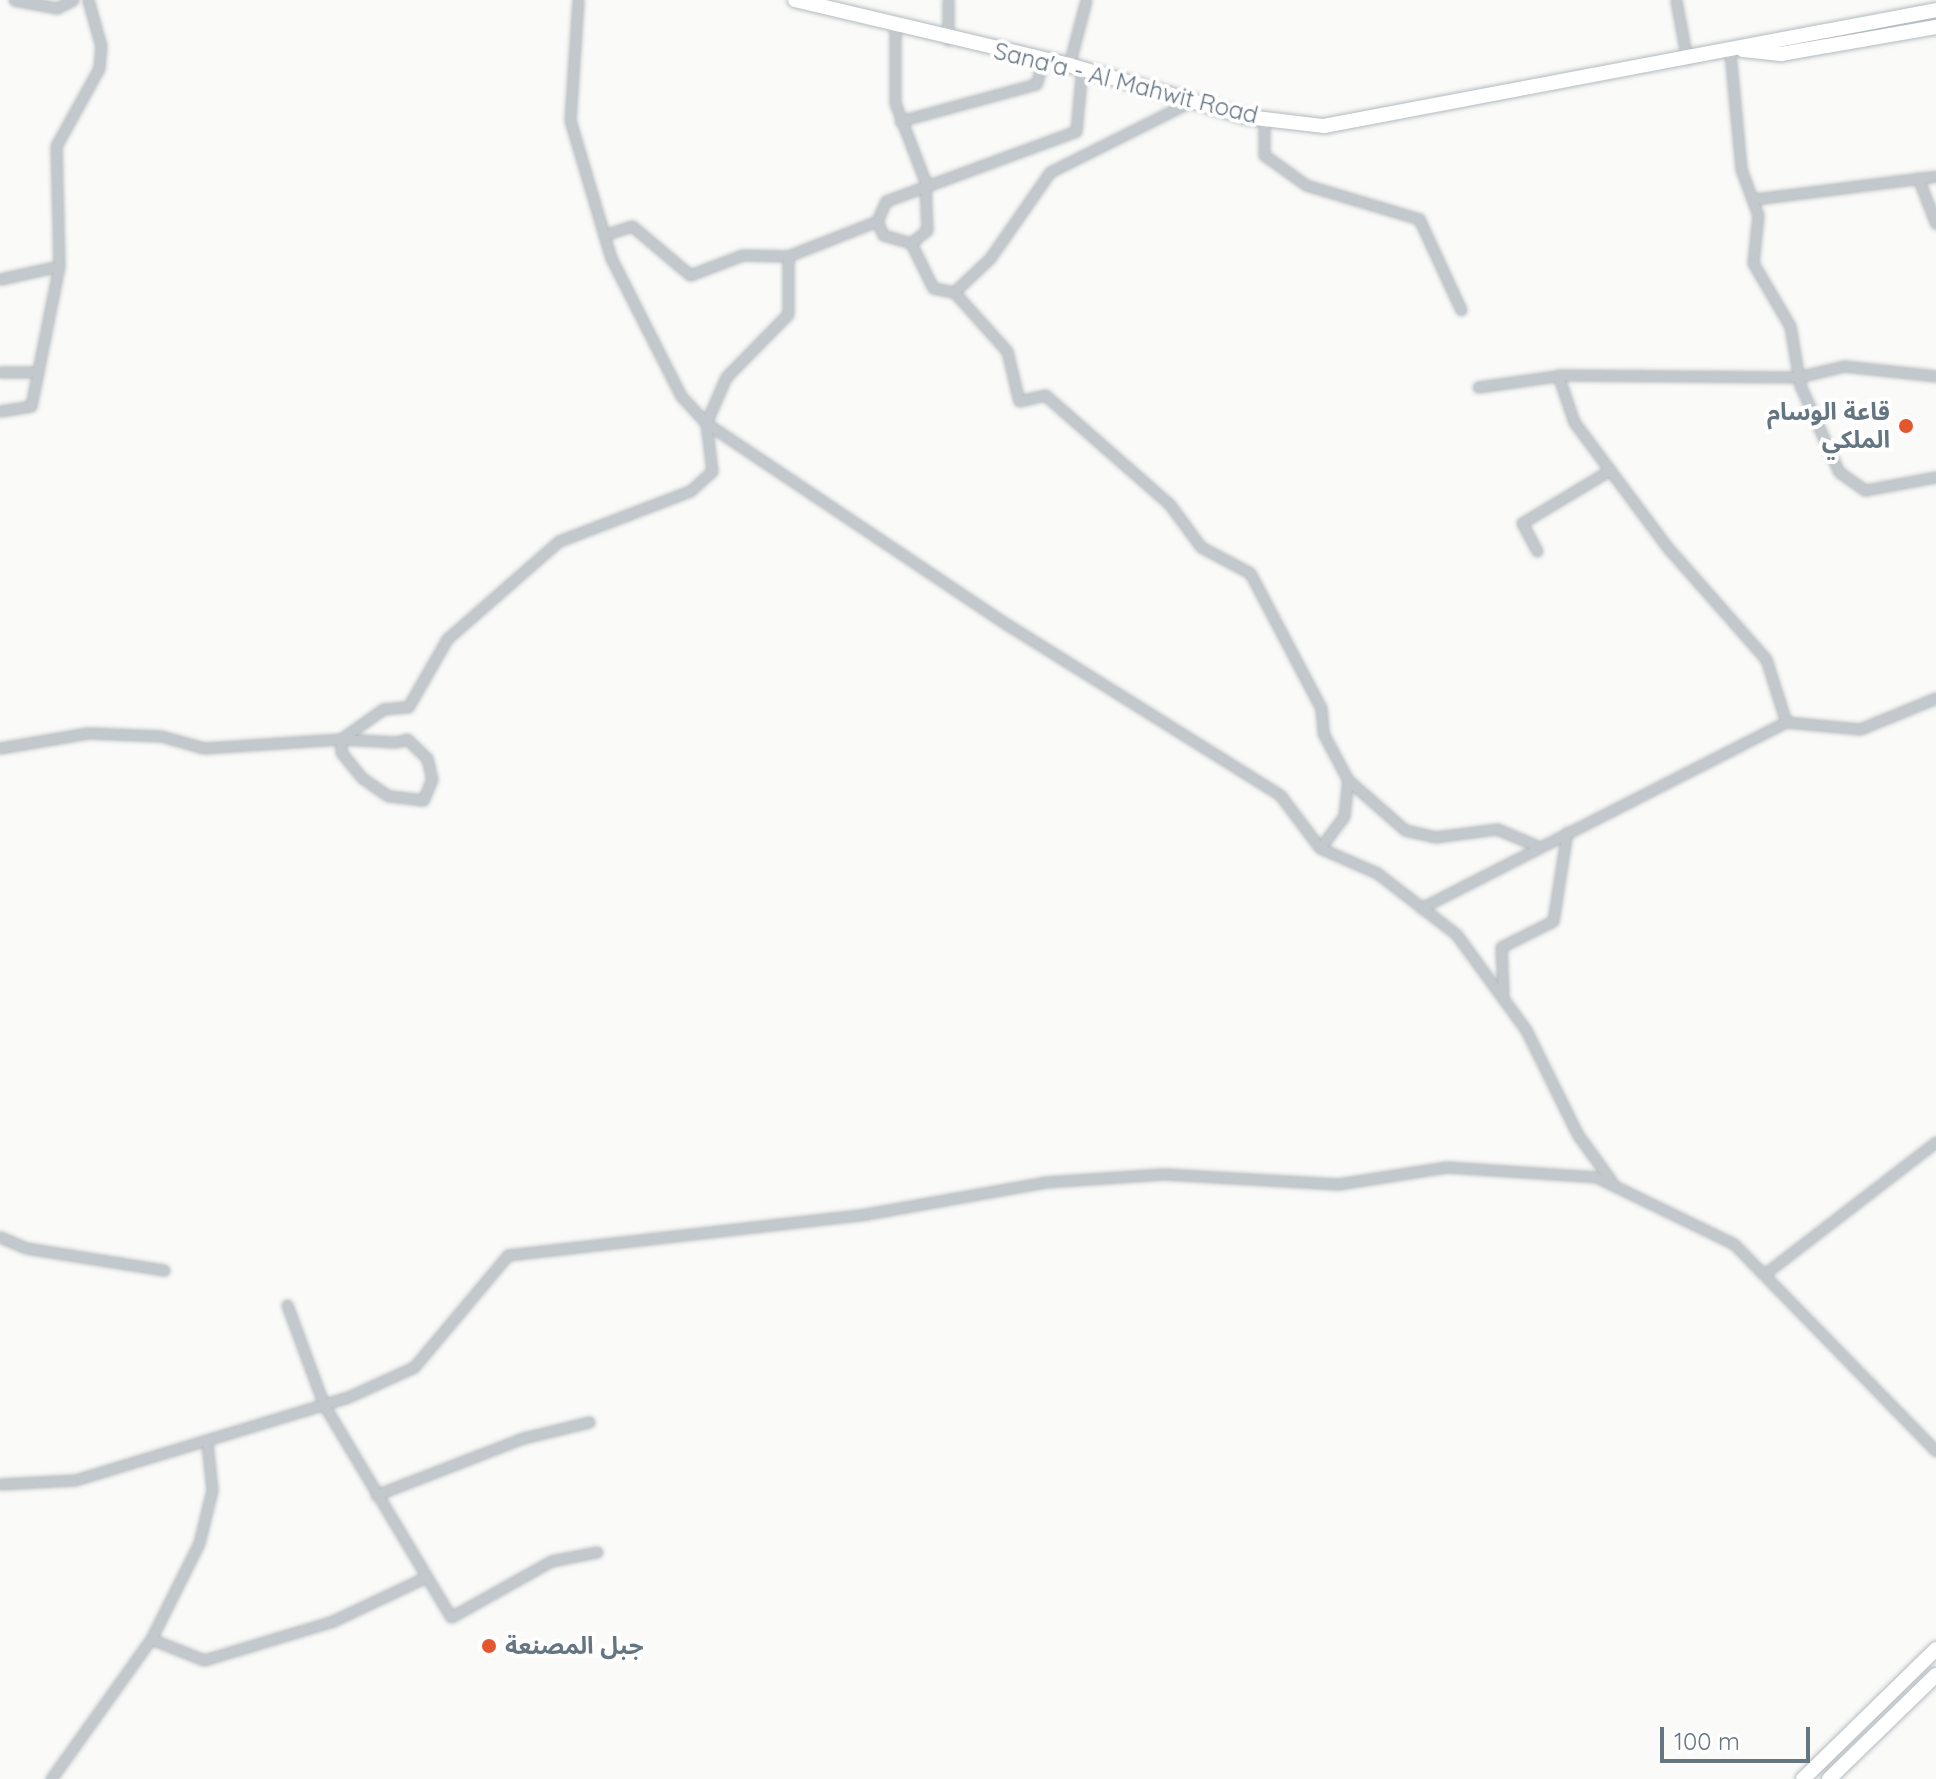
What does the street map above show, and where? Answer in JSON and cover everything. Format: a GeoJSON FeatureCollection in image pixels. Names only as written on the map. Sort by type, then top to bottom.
{"type":"FeatureCollection","features":[{"type":"Feature","properties":{"kind":"main road","name":"Sana'a - Al Mahwit Road"},"geometry":{"type":"LineString","coordinates":[[795,0],[895,29],[1076,67],[1190,102],[1264,119],[1324,126],[1736,51],[1782,35],[1936,10]]}},
{"type":"Feature","properties":{"kind":"main road","name":"Sana'a - Al Mahwit Road"},"geometry":{"type":"LineString","coordinates":[[1736,51],[1781,54],[1936,27]]}},
{"type":"Feature","properties":{"kind":"main road"},"geometry":{"type":"LineString","coordinates":[[1803,1779],[1936,1649]]}},
{"type":"Feature","properties":{"kind":"main road"},"geometry":{"type":"LineString","coordinates":[[1829,1779],[1936,1675]]}},
{"type":"Feature","properties":{"kind":"street"},"geometry":{"type":"LineString","coordinates":[[14,0],[57,8],[73,0]]}},
{"type":"Feature","properties":{"kind":"street"},"geometry":{"type":"LineString","coordinates":[[0,411],[31,406],[59,266],[56,146],[99,68],[101,46],[88,0]]}},
{"type":"Feature","properties":{"kind":"street"},"geometry":{"type":"LineString","coordinates":[[578,0],[570,120],[604,235],[681,396],[706,423],[1280,795],[1320,848],[1377,873],[1456,934],[1503,994],[1556,1083],[1578,1135],[1617,1187]]}},
{"type":"Feature","properties":{"kind":"street"},"geometry":{"type":"LineString","coordinates":[[948,0],[948,40]]}},
{"type":"Feature","properties":{"kind":"street"},"geometry":{"type":"LineString","coordinates":[[604,235],[632,226],[690,275],[742,255],[788,256],[877,221],[886,201],[925,181],[1076,131],[1076,67],[1086,0]]}},
{"type":"Feature","properties":{"kind":"street"},"geometry":{"type":"LineString","coordinates":[[1676,0],[1687,60]]}},
{"type":"Feature","properties":{"kind":"street"},"geometry":{"type":"LineString","coordinates":[[895,29],[900,121],[925,181],[927,230],[911,243]]}},
{"type":"Feature","properties":{"kind":"street"},"geometry":{"type":"LineString","coordinates":[[1736,51],[1741,169],[1755,199],[1753,263],[1793,332],[1798,377],[1848,484],[1865,490],[1936,477]]}},
{"type":"Feature","properties":{"kind":"street"},"geometry":{"type":"LineString","coordinates":[[900,121],[1036,84],[1044,59]]}},
{"type":"Feature","properties":{"kind":"street"},"geometry":{"type":"LineString","coordinates":[[954,292],[990,258],[1050,172],[1190,102]]}},
{"type":"Feature","properties":{"kind":"street"},"geometry":{"type":"LineString","coordinates":[[1264,119],[1264,155],[1306,185],[1419,219],[1461,310]]}},
{"type":"Feature","properties":{"kind":"street"},"geometry":{"type":"LineString","coordinates":[[1755,199],[1936,176]]}},
{"type":"Feature","properties":{"kind":"street"},"geometry":{"type":"LineString","coordinates":[[1918,178],[1936,224]]}},
{"type":"Feature","properties":{"kind":"street"},"geometry":{"type":"LineString","coordinates":[[877,221],[883,235],[911,243],[933,288],[954,292],[1007,351],[1019,401],[1045,395],[1170,505],[1201,547],[1250,573],[1321,708],[1323,733],[1348,780],[1405,830],[1435,837],[1497,829],[1535,845]]}},
{"type":"Feature","properties":{"kind":"street"},"geometry":{"type":"LineString","coordinates":[[341,739],[383,709],[408,707],[447,639],[559,541],[690,491],[712,471],[706,423],[726,377],[788,314],[788,256]]}},
{"type":"Feature","properties":{"kind":"street"},"geometry":{"type":"LineString","coordinates":[[0,279],[59,266]]}},
{"type":"Feature","properties":{"kind":"street"},"geometry":{"type":"LineString","coordinates":[[1478,387],[1558,375],[1798,377],[1844,366],[1936,376]]}},
{"type":"Feature","properties":{"kind":"street"},"geometry":{"type":"LineString","coordinates":[[0,372],[38,372]]}},
{"type":"Feature","properties":{"kind":"street"},"geometry":{"type":"LineString","coordinates":[[1558,375],[1574,422],[1766,659],[1786,722]]}},
{"type":"Feature","properties":{"kind":"street"},"geometry":{"type":"LineString","coordinates":[[1537,551],[1522,523],[1610,470]]}},
{"type":"Feature","properties":{"kind":"street"},"geometry":{"type":"LineString","coordinates":[[1421,908],[1535,845],[1567,832],[1786,722],[1860,729],[1936,698]]}},
{"type":"Feature","properties":{"kind":"street"},"geometry":{"type":"LineString","coordinates":[[0,748],[88,733],[161,736],[204,748],[341,739],[407,739],[427,758],[432,779],[423,800],[388,796],[362,778],[341,752],[341,739]]}},
{"type":"Feature","properties":{"kind":"street"},"geometry":{"type":"LineString","coordinates":[[1320,848],[1344,816],[1348,780]]}},
{"type":"Feature","properties":{"kind":"street"},"geometry":{"type":"LineString","coordinates":[[1503,994],[1501,947],[1553,921],[1567,832]]}},
{"type":"Feature","properties":{"kind":"street"},"geometry":{"type":"LineString","coordinates":[[1767,1272],[1936,1142]]}},
{"type":"Feature","properties":{"kind":"street"},"geometry":{"type":"LineString","coordinates":[[0,1484],[75,1480],[207,1443],[324,1405],[414,1367],[508,1255],[866,1214],[989,1188],[1164,1174],[1338,1184],[1447,1167],[1526,1167],[1617,1187],[1734,1244],[1767,1272],[1936,1451]]}},
{"type":"Feature","properties":{"kind":"street"},"geometry":{"type":"LineString","coordinates":[[0,1237],[26,1248],[164,1270]]}},
{"type":"Feature","properties":{"kind":"street"},"geometry":{"type":"LineString","coordinates":[[287,1305],[324,1405],[424,1578],[451,1617],[551,1561],[597,1552]]}},
{"type":"Feature","properties":{"kind":"street"},"geometry":{"type":"LineString","coordinates":[[376,1495],[523,1438],[589,1422]]}},
{"type":"Feature","properties":{"kind":"street"},"geometry":{"type":"LineString","coordinates":[[51,1779],[151,1639],[199,1543],[212,1490],[207,1443]]}},
{"type":"Feature","properties":{"kind":"street"},"geometry":{"type":"LineString","coordinates":[[151,1639],[204,1660],[333,1621],[424,1578]]}},
{"type":"Feature","properties":{"kind":"place","name":"قاعة الوسام الملكي"},"geometry":{"type":"Point","coordinates":[1906,426]}},
{"type":"Feature","properties":{"kind":"place","name":"جبل المصنعة"},"geometry":{"type":"Point","coordinates":[489,1646]}}]}
